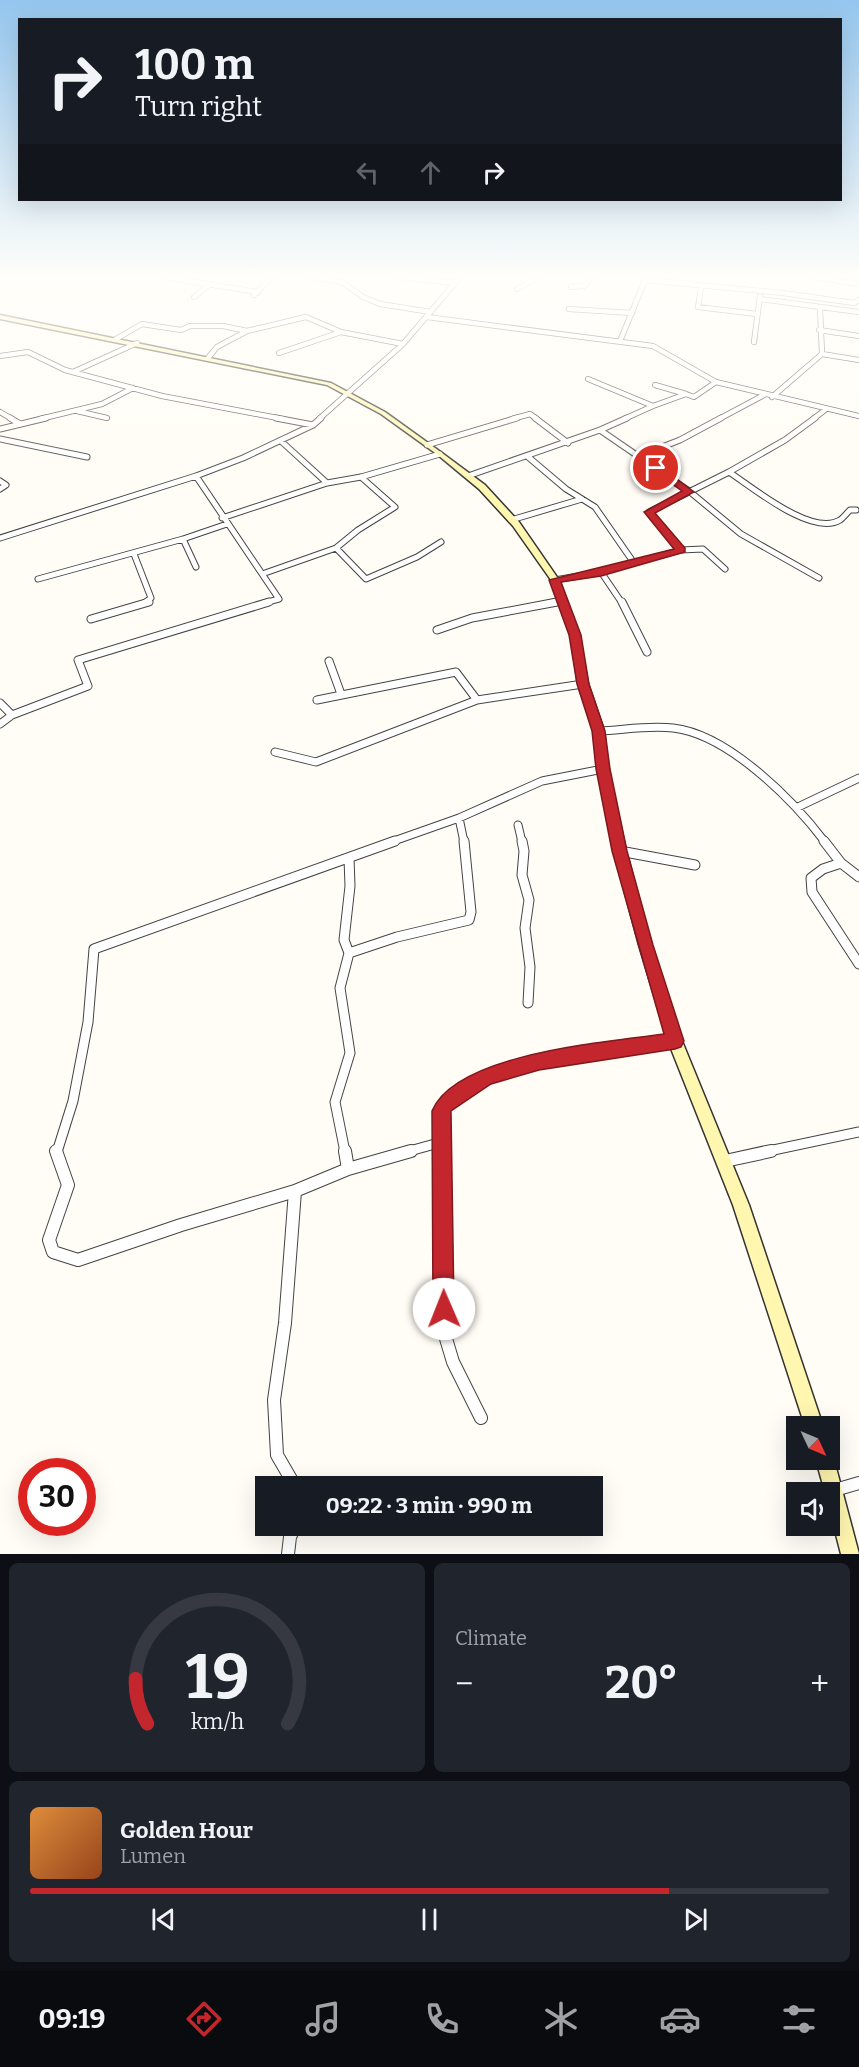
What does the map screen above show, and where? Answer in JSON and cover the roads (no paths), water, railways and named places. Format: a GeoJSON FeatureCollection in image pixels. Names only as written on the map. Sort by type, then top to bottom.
{"type":"FeatureCollection","features":[{"type":"Feature","properties":{"kind":"street"},"geometry":{"type":"LineString","coordinates":[[73,372],[122,350]]}},
{"type":"Feature","properties":{"kind":"street"},"geometry":{"type":"LineString","coordinates":[[167,350],[329,384],[350,394],[440,454],[468,476],[511,520],[555,580],[575,635],[583,684],[599,731],[603,769],[620,851],[645,945],[675,1041],[725,1161],[811,1416]]}},
{"type":"Feature","properties":{"kind":"street"},"geometry":{"type":"LineString","coordinates":[[208,358],[215,350]]}},
{"type":"Feature","properties":{"kind":"street"},"geometry":{"type":"LineString","coordinates":[[279,353],[289,350]]}},
{"type":"Feature","properties":{"kind":"street"},"geometry":{"type":"LineString","coordinates":[[0,538],[196,476],[280,441],[313,425],[397,350]]}},
{"type":"Feature","properties":{"kind":"street"},"geometry":{"type":"LineString","coordinates":[[662,350],[716,382],[825,410],[859,416]]}},
{"type":"Feature","properties":{"kind":"street"},"geometry":{"type":"LineString","coordinates":[[821,350],[822,354]]}},
{"type":"Feature","properties":{"kind":"street"},"geometry":{"type":"LineString","coordinates":[[0,356],[28,352],[44,362],[73,372],[185,402],[313,425]]}},
{"type":"Feature","properties":{"kind":"street"},"geometry":{"type":"LineString","coordinates":[[772,397],[822,354],[859,360]]}},
{"type":"Feature","properties":{"kind":"street"},"geometry":{"type":"LineString","coordinates":[[588,380],[653,406]]}},
{"type":"Feature","properties":{"kind":"street"},"geometry":{"type":"LineString","coordinates":[[655,385],[694,397],[716,382]]}},
{"type":"Feature","properties":{"kind":"street"},"geometry":{"type":"LineString","coordinates":[[0,429],[102,404],[134,388]]}},
{"type":"Feature","properties":{"kind":"street"},"geometry":{"type":"LineString","coordinates":[[468,476],[568,443],[686,394]]}},
{"type":"Feature","properties":{"kind":"street"},"geometry":{"type":"LineString","coordinates":[[639,456],[680,440],[764,395]]}},
{"type":"Feature","properties":{"kind":"street"},"geometry":{"type":"LineString","coordinates":[[76,410],[107,418]]}},
{"type":"Feature","properties":{"kind":"street"},"geometry":{"type":"LineString","coordinates":[[681,550],[649,512],[729,472],[785,440],[825,410]]}},
{"type":"Feature","properties":{"kind":"street"},"geometry":{"type":"LineString","coordinates":[[0,412],[20,424]]}},
{"type":"Feature","properties":{"kind":"street"},"geometry":{"type":"LineString","coordinates":[[427,445],[530,414],[568,443]]}},
{"type":"Feature","properties":{"kind":"street"},"geometry":{"type":"LineString","coordinates":[[600,430],[689,492],[741,534],[819,578]]}},
{"type":"Feature","properties":{"kind":"street"},"geometry":{"type":"LineString","coordinates":[[0,439],[87,457]]}},
{"type":"Feature","properties":{"kind":"street"},"geometry":{"type":"LineString","coordinates":[[280,441],[327,483]]}},
{"type":"Feature","properties":{"kind":"street"},"geometry":{"type":"LineString","coordinates":[[222,518],[327,483],[361,477],[440,454]]}},
{"type":"Feature","properties":{"kind":"street"},"geometry":{"type":"LineString","coordinates":[[527,456],[566,489],[596,507],[634,563]]}},
{"type":"Feature","properties":{"kind":"street"},"geometry":{"type":"LineString","coordinates":[[729,472],[758,489],[785,511],[820,524],[840,520],[850,510],[856,510]]}},
{"type":"Feature","properties":{"kind":"street"},"geometry":{"type":"LineString","coordinates":[[0,724],[12,715],[88,686],[78,660],[249,610],[279,599],[265,573],[222,518],[196,476]]}},
{"type":"Feature","properties":{"kind":"street"},"geometry":{"type":"LineString","coordinates":[[265,573],[336,548],[358,530],[395,507],[361,477]]}},
{"type":"Feature","properties":{"kind":"street"},"geometry":{"type":"LineString","coordinates":[[0,481],[6,485],[0,489]]}},
{"type":"Feature","properties":{"kind":"street"},"geometry":{"type":"LineString","coordinates":[[511,520],[582,499]]}},
{"type":"Feature","properties":{"kind":"street"},"geometry":{"type":"LineString","coordinates":[[38,579],[134,554],[227,524]]}},
{"type":"Feature","properties":{"kind":"street"},"geometry":{"type":"LineString","coordinates":[[183,539],[196,567]]}},
{"type":"Feature","properties":{"kind":"street"},"geometry":{"type":"LineString","coordinates":[[336,548],[366,579],[417,557],[441,542]]}},
{"type":"Feature","properties":{"kind":"street"},"geometry":{"type":"LineString","coordinates":[[555,580],[601,572],[681,550],[703,549],[725,569]]}},
{"type":"Feature","properties":{"kind":"street"},"geometry":{"type":"LineString","coordinates":[[91,619],[149,602],[151,598],[134,554]]}},
{"type":"Feature","properties":{"kind":"street"},"geometry":{"type":"LineString","coordinates":[[601,572],[620,599],[647,652]]}},
{"type":"Feature","properties":{"kind":"street"},"geometry":{"type":"LineString","coordinates":[[437,630],[472,618],[562,601]]}},
{"type":"Feature","properties":{"kind":"street"},"geometry":{"type":"LineString","coordinates":[[329,661],[341,694]]}},
{"type":"Feature","properties":{"kind":"street"},"geometry":{"type":"LineString","coordinates":[[317,700],[456,672],[477,700]]}},
{"type":"Feature","properties":{"kind":"street"},"geometry":{"type":"LineString","coordinates":[[275,752],[316,762],[477,700],[583,684]]}},
{"type":"Feature","properties":{"kind":"street"},"geometry":{"type":"LineString","coordinates":[[0,703],[12,715]]}},
{"type":"Feature","properties":{"kind":"street"},"geometry":{"type":"LineString","coordinates":[[599,731],[673,728],[700,735],[725,747],[798,807],[841,863],[859,877]]}},
{"type":"Feature","properties":{"kind":"street"},"geometry":{"type":"LineString","coordinates":[[442,1142],[348,1169],[295,1191],[181,1225],[78,1260],[65,1258],[53,1252],[49,1240],[67,1196],[68,1185],[56,1151],[73,1101],[88,1022],[94,949],[459,818],[542,781],[603,769]]}},
{"type":"Feature","properties":{"kind":"street"},"geometry":{"type":"LineString","coordinates":[[798,807],[859,778]]}},
{"type":"Feature","properties":{"kind":"street"},"geometry":{"type":"LineString","coordinates":[[349,953],[397,937],[469,920],[471,912],[459,818]]}},
{"type":"Feature","properties":{"kind":"street"},"geometry":{"type":"LineString","coordinates":[[518,825],[524,851],[522,875],[529,900],[525,928],[530,967],[528,1003]]}},
{"type":"Feature","properties":{"kind":"street"},"geometry":{"type":"LineString","coordinates":[[620,851],[695,865]]}},
{"type":"Feature","properties":{"kind":"street"},"geometry":{"type":"LineString","coordinates":[[348,1169],[335,1102],[350,1053],[340,988],[349,953],[344,940],[350,886],[349,858]]}},
{"type":"Feature","properties":{"kind":"street"},"geometry":{"type":"LineString","coordinates":[[841,863],[823,868],[811,878],[812,892],[859,964]]}},
{"type":"Feature","properties":{"kind":"street"},"geometry":{"type":"LineString","coordinates":[[481,1418],[453,1362],[444,1332],[441,1111],[444,1105],[486,1076],[539,1062],[675,1041]]}},
{"type":"Feature","properties":{"kind":"street"},"geometry":{"type":"LineString","coordinates":[[725,1161],[859,1132]]}},
{"type":"Feature","properties":{"kind":"street"},"geometry":{"type":"LineString","coordinates":[[289,1476],[277,1455],[274,1400],[285,1323],[295,1191]]}},
{"type":"Feature","properties":{"kind":"street"},"geometry":{"type":"LineString","coordinates":[[840,1489],[859,1483]]}},
{"type":"Feature","properties":{"kind":"street"},"geometry":{"type":"LineString","coordinates":[[840,1511],[850,1554]]}},
{"type":"Feature","properties":{"kind":"street"},"geometry":{"type":"LineString","coordinates":[[288,1554],[291,1536]]}}]}
